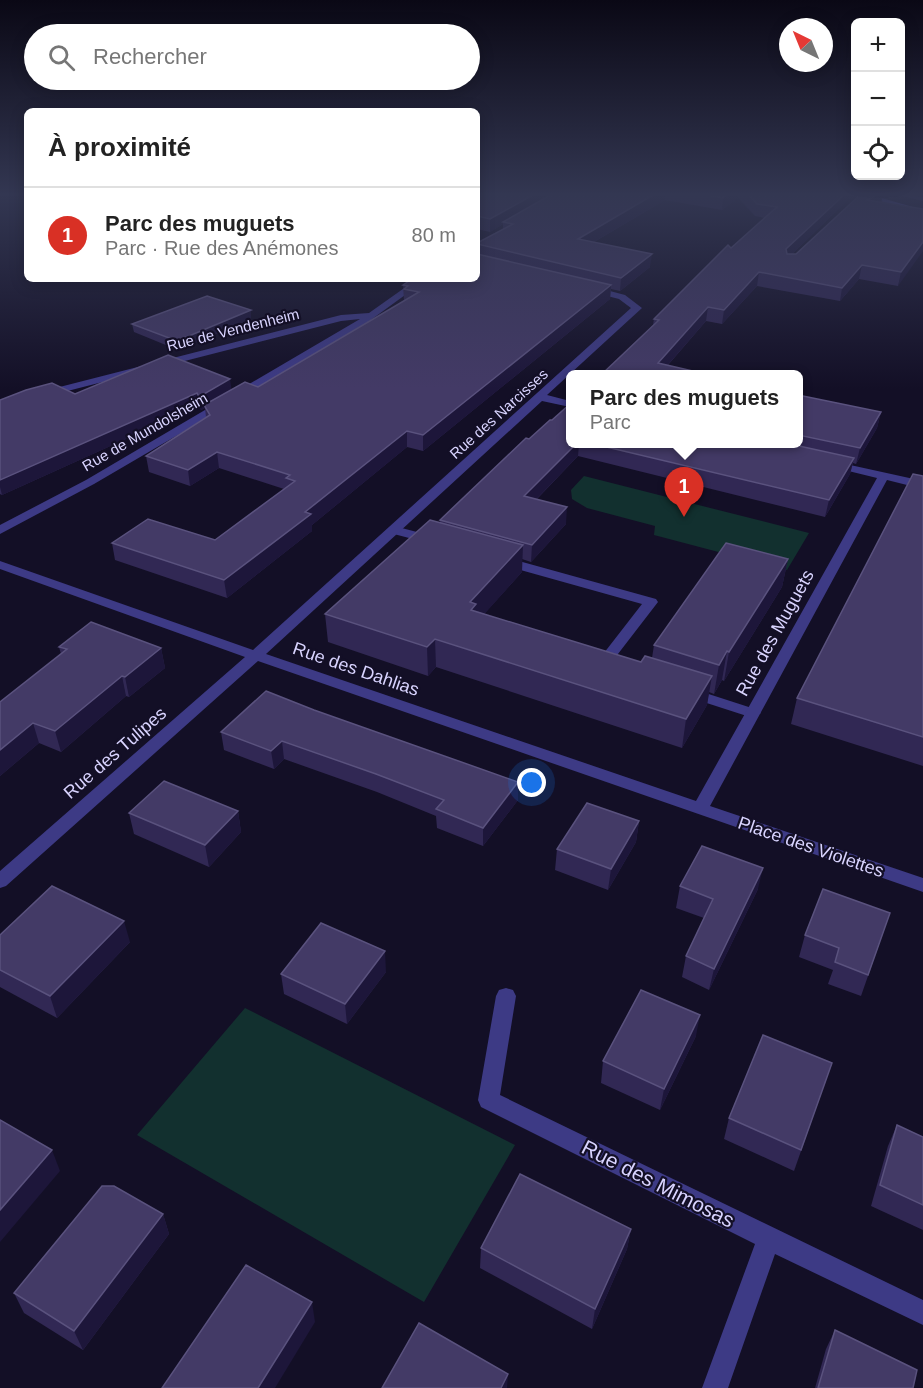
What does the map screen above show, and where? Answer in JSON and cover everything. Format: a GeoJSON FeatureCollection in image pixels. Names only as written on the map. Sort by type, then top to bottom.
{"type":"FeatureCollection","features":[{"type":"Feature","properties":{"kind":"street","name":"Rue de Mundolsheim"},"geometry":{"type":"LineString","coordinates":[[0,530],[100,476],[354,327],[419,282]]}},
{"type":"Feature","properties":{"kind":"street","name":"Rue des Narcisses"},"geometry":{"type":"LineString","coordinates":[[569,370],[637,308],[622,297],[581,287]]}},
{"type":"Feature","properties":{"kind":"street","name":"Rue de Vendenheim"},"geometry":{"type":"LineString","coordinates":[[34,396],[341,318],[370,316]]}},
{"type":"Feature","properties":{"kind":"street","name":"Rue des Narcisses"},"geometry":{"type":"LineString","coordinates":[[256,655],[566,373]]}},
{"type":"Feature","properties":{"kind":"street"},"geometry":{"type":"LineString","coordinates":[[540,397],[566,403]]}},
{"type":"Feature","properties":{"kind":"street"},"geometry":{"type":"LineString","coordinates":[[819,461],[923,485]]}},
{"type":"Feature","properties":{"kind":"street","name":"Rue des Muguets"},"geometry":{"type":"LineString","coordinates":[[700,809],[884,476]]}},
{"type":"Feature","properties":{"kind":"street"},"geometry":{"type":"LineString","coordinates":[[394,530],[450,545]]}},
{"type":"Feature","properties":{"kind":"street"},"geometry":{"type":"LineString","coordinates":[[495,558],[651,602],[602,665],[624,672]]}},
{"type":"Feature","properties":{"kind":"street","name":"Rue des Dahlias"},"geometry":{"type":"LineString","coordinates":[[0,565],[700,809]]}},
{"type":"Feature","properties":{"kind":"street","name":"Rue des Tulipes"},"geometry":{"type":"LineString","coordinates":[[0,881],[256,655]]}},
{"type":"Feature","properties":{"kind":"street"},"geometry":{"type":"LineString","coordinates":[[678,689],[753,713]]}},
{"type":"Feature","properties":{"kind":"street","name":"Place des Violettes"},"geometry":{"type":"LineString","coordinates":[[700,809],[923,885]]}},
{"type":"Feature","properties":{"kind":"street","name":"Rue des Mimosas"},"geometry":{"type":"LineString","coordinates":[[506,996],[489,1100],[923,1313]]}},
{"type":"Feature","properties":{"kind":"street"},"geometry":{"type":"LineString","coordinates":[[715,1388],[769,1239]]}},
{"type":"Feature","properties":{"kind":"green space"},"geometry":{"type":"Polygon","coordinates":[[[584,476],[809,533],[787,570],[654,535],[655,526],[587,508],[572,499],[571,490],[584,476]]]}},
{"type":"Feature","properties":{"kind":"green space"},"geometry":{"type":"Polygon","coordinates":[[[245,1008],[515,1145],[424,1302],[137,1135],[245,1008]]]}},
{"type":"Feature","properties":{"kind":"building"},"geometry":{"type":"Polygon","coordinates":[[[480,259],[498,259],[611,285],[423,435],[407,431],[305,512],[311,514],[224,580],[112,543],[148,519],[215,540],[295,481],[286,478],[290,475],[217,452],[188,470],[146,456],[210,415],[204,405],[245,382],[258,387],[419,292],[404,289],[408,286],[403,285],[408,282],[480,282],[480,259]]]}},
{"type":"Feature","properties":{"kind":"building"},"geometry":{"type":"Polygon","coordinates":[[[540,259],[646,259],[621,278],[540,259]]]}},
{"type":"Feature","properties":{"kind":"building"},"geometry":{"type":"Polygon","coordinates":[[[714,259],[911,259],[901,272],[862,265],[842,288],[759,272],[724,310],[708,307],[658,363],[688,370],[606,370],[659,320],[654,319],[714,259]]]}},
{"type":"Feature","properties":{"kind":"building"},"geometry":{"type":"Polygon","coordinates":[[[207,296],[251,310],[177,341],[132,324],[207,296]]]}},
{"type":"Feature","properties":{"kind":"building"},"geometry":{"type":"Polygon","coordinates":[[[168,355],[230,379],[199,397],[197,393],[0,480],[0,400],[52,383],[75,394],[168,355]]]}},
{"type":"Feature","properties":{"kind":"building"},"geometry":{"type":"Polygon","coordinates":[[[803,396],[881,412],[860,448],[803,436],[803,396]]]}},
{"type":"Feature","properties":{"kind":"building"},"geometry":{"type":"Polygon","coordinates":[[[566,408],[566,448],[572,448],[524,496],[567,507],[532,545],[440,520],[526,438],[529,439],[566,408]]]}},
{"type":"Feature","properties":{"kind":"building"},"geometry":{"type":"Polygon","coordinates":[[[803,447],[854,458],[829,500],[611,448],[803,447]]]}},
{"type":"Feature","properties":{"kind":"building"},"geometry":{"type":"Polygon","coordinates":[[[913,474],[923,476],[923,737],[797,698],[913,474]]]}},
{"type":"Feature","properties":{"kind":"building"},"geometry":{"type":"Polygon","coordinates":[[[430,520],[523,545],[470,602],[476,604],[471,610],[641,662],[645,656],[712,676],[686,719],[435,639],[427,647],[325,614],[430,520]]]}},
{"type":"Feature","properties":{"kind":"building"},"geometry":{"type":"Polygon","coordinates":[[[726,543],[788,559],[729,652],[727,651],[719,665],[654,645],[726,543]]]}},
{"type":"Feature","properties":{"kind":"building"},"geometry":{"type":"Polygon","coordinates":[[[91,622],[161,648],[125,677],[122,676],[55,731],[33,723],[0,750],[0,702],[67,649],[59,647],[91,622]]]}},
{"type":"Feature","properties":{"kind":"building"},"geometry":{"type":"Polygon","coordinates":[[[266,691],[518,782],[483,828],[436,809],[444,800],[376,774],[282,741],[271,751],[221,732],[266,691]]]}},
{"type":"Feature","properties":{"kind":"building"},"geometry":{"type":"Polygon","coordinates":[[[164,781],[238,811],[205,845],[129,813],[164,781]]]}},
{"type":"Feature","properties":{"kind":"building"},"geometry":{"type":"Polygon","coordinates":[[[587,803],[639,821],[611,869],[557,849],[587,803]]]}},
{"type":"Feature","properties":{"kind":"building"},"geometry":{"type":"Polygon","coordinates":[[[702,846],[763,868],[714,969],[686,956],[713,899],[680,886],[702,846]]]}},
{"type":"Feature","properties":{"kind":"building"},"geometry":{"type":"Polygon","coordinates":[[[52,886],[124,921],[50,996],[0,970],[0,935],[52,886]]]}},
{"type":"Feature","properties":{"kind":"building"},"geometry":{"type":"Polygon","coordinates":[[[823,889],[890,913],[868,975],[835,962],[839,948],[805,935],[823,889]]]}},
{"type":"Feature","properties":{"kind":"building"},"geometry":{"type":"Polygon","coordinates":[[[321,923],[385,951],[345,1004],[281,974],[321,923]]]}},
{"type":"Feature","properties":{"kind":"building"},"geometry":{"type":"Polygon","coordinates":[[[641,990],[700,1015],[664,1089],[603,1061],[641,990]]]}},
{"type":"Feature","properties":{"kind":"building"},"geometry":{"type":"Polygon","coordinates":[[[763,1035],[832,1063],[801,1150],[729,1118],[763,1035]]]}},
{"type":"Feature","properties":{"kind":"building"},"geometry":{"type":"Polygon","coordinates":[[[0,1120],[52,1150],[0,1210],[0,1120]]]}},
{"type":"Feature","properties":{"kind":"building"},"geometry":{"type":"Polygon","coordinates":[[[897,1125],[923,1137],[923,1205],[880,1185],[897,1125]]]}},
{"type":"Feature","properties":{"kind":"building"},"geometry":{"type":"Polygon","coordinates":[[[520,1174],[631,1229],[595,1309],[481,1248],[520,1174]]]}},
{"type":"Feature","properties":{"kind":"building"},"geometry":{"type":"Polygon","coordinates":[[[102,1186],[114,1186],[163,1214],[74,1331],[14,1293],[102,1186]]]}},
{"type":"Feature","properties":{"kind":"building"},"geometry":{"type":"Polygon","coordinates":[[[246,1265],[312,1302],[258,1388],[162,1388],[246,1265]]]}},
{"type":"Feature","properties":{"kind":"building"},"geometry":{"type":"Polygon","coordinates":[[[419,1323],[508,1374],[501,1388],[382,1388],[419,1323]]]}},
{"type":"Feature","properties":{"kind":"building"},"geometry":{"type":"Polygon","coordinates":[[[835,1330],[917,1370],[913,1388],[818,1388],[835,1330]]]}},
{"type":"Feature","properties":{"kind":"place","name":"Parc des muguets"},"geometry":{"type":"Point","coordinates":[684,517]}}]}
